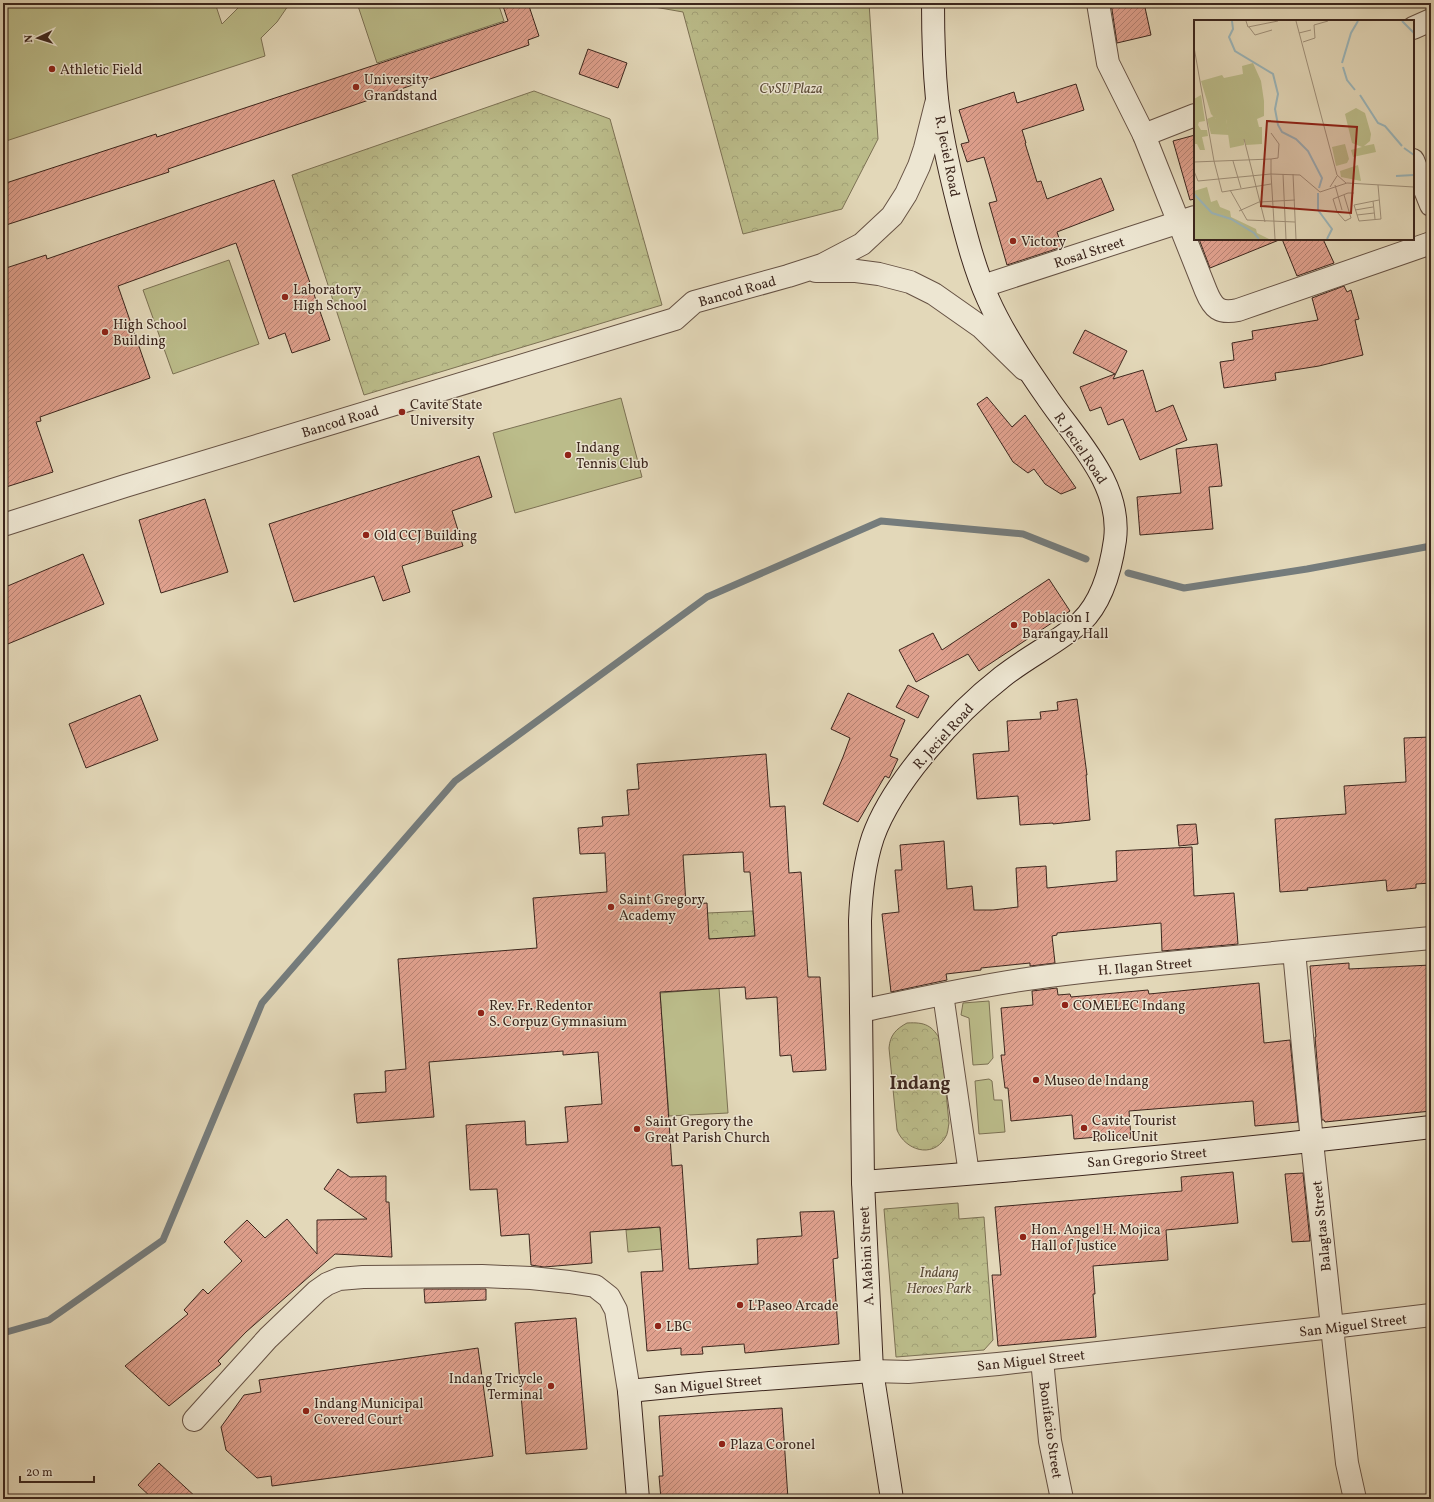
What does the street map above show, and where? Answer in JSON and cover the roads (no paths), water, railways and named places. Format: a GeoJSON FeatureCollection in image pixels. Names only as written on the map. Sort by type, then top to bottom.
{"type":"FeatureCollection","features":[{"type":"Feature","properties":{"kind":"street","name":"R. Jeciel Road"},"geometry":{"type":"LineString","coordinates":[[861,1010],[861,896],[864,874],[871,844],[884,812],[898,789],[919,762],[946,729],[972,703],[1007,673],[1082,621],[1095,604],[1110,564],[1116,529],[1116,514],[1111,496],[1102,476],[1092,459],[1034,378],[1003,327],[983,286],[970,250],[954,188],[937,98],[933,3]]}},
{"type":"Feature","properties":{"kind":"street"},"geometry":{"type":"LineString","coordinates":[[1098,3],[1108,63],[1187,220],[1208,298],[1215,308],[1221,311],[1229,312],[1238,310],[1431,243]]}},
{"type":"Feature","properties":{"kind":"street"},"geometry":{"type":"LineString","coordinates":[[1414,28],[1431,20]]}},
{"type":"Feature","properties":{"kind":"street","name":"Bancod Road"},"geometry":{"type":"LineString","coordinates":[[3,525],[132,484],[675,319],[694,302],[822,265],[862,244],[892,216],[906,194],[919,166],[937,98]]}},
{"type":"Feature","properties":{"kind":"street"},"geometry":{"type":"LineString","coordinates":[[1144,135],[1194,115]]}},
{"type":"Feature","properties":{"kind":"street"},"geometry":{"type":"LineString","coordinates":[[1414,162],[1431,205]]}},
{"type":"Feature","properties":{"kind":"street","name":"Rosal Street"},"geometry":{"type":"LineString","coordinates":[[983,286],[1187,220]]}},
{"type":"Feature","properties":{"kind":"street","name":"Bancod Road"},"geometry":{"type":"LineString","coordinates":[[788,276],[822,270],[856,271],[879,274],[910,282],[934,294],[981,327],[996,344],[1034,378]]}},
{"type":"Feature","properties":{"kind":"street","name":"H. Ilagan Street"},"geometry":{"type":"LineString","coordinates":[[861,1010],[1033,978],[1090,971],[1431,938]]}},
{"type":"Feature","properties":{"kind":"street","name":"Balagtas Street"},"geometry":{"type":"LineString","coordinates":[[1294,952],[1312,1142],[1347,1463],[1355,1499]]}},
{"type":"Feature","properties":{"kind":"street"},"geometry":{"type":"LineString","coordinates":[[944,994],[969,1174]]}},
{"type":"Feature","properties":{"kind":"street","name":"A. Mabini Street"},"geometry":{"type":"LineString","coordinates":[[861,1010],[863,1182],[872,1371],[892,1499]]}},
{"type":"Feature","properties":{"kind":"street","name":"San Gregorio Street"},"geometry":{"type":"LineString","coordinates":[[863,1182],[969,1174],[1312,1142],[1431,1127]]}},
{"type":"Feature","properties":{"kind":"street"},"geometry":{"type":"LineString","coordinates":[[194,1420],[268,1338],[317,1291],[327,1284],[339,1279],[363,1277],[482,1276],[531,1278],[595,1286],[609,1296],[616,1310],[629,1391],[638,1499]]}},
{"type":"Feature","properties":{"kind":"street","name":"San Miguel Street"},"geometry":{"type":"LineString","coordinates":[[629,1391],[710,1383],[872,1371],[908,1372],[1042,1360],[1431,1316]]}},
{"type":"Feature","properties":{"kind":"street","name":"Bonifacio Street"},"geometry":{"type":"LineString","coordinates":[[1042,1360],[1050,1441],[1062,1499]]}},
{"type":"Feature","properties":{"kind":"waterway"},"geometry":{"type":"LineString","coordinates":[[3,1333],[49,1320],[163,1240],[262,1003],[455,781],[707,597],[881,521],[1023,534],[1086,559]]}},
{"type":"Feature","properties":{"kind":"waterway"},"geometry":{"type":"LineString","coordinates":[[1128,573],[1184,588],[1307,569],[1431,546]]}},
{"type":"Feature","properties":{"kind":"place","name":"Athletic Field"},"geometry":{"type":"Point","coordinates":[52,69]}},
{"type":"Feature","properties":{"kind":"place","name":"University Grandstand"},"geometry":{"type":"Point","coordinates":[356,87]}},
{"type":"Feature","properties":{"kind":"place","name":"Victory"},"geometry":{"type":"Point","coordinates":[1013,241]}},
{"type":"Feature","properties":{"kind":"place","name":"Laboratory High School"},"geometry":{"type":"Point","coordinates":[285,297]}},
{"type":"Feature","properties":{"kind":"place","name":"High School Building"},"geometry":{"type":"Point","coordinates":[105,332]}},
{"type":"Feature","properties":{"kind":"place","name":"Cavite State University"},"geometry":{"type":"Point","coordinates":[402,412]}},
{"type":"Feature","properties":{"kind":"place","name":"Indang Tennis Club"},"geometry":{"type":"Point","coordinates":[568,455]}},
{"type":"Feature","properties":{"kind":"place","name":"Old CCJ Building"},"geometry":{"type":"Point","coordinates":[366,535]}},
{"type":"Feature","properties":{"kind":"place","name":"Poblacion I Barangay Hall"},"geometry":{"type":"Point","coordinates":[1014,625]}},
{"type":"Feature","properties":{"kind":"place","name":"Saint Gregory Academy"},"geometry":{"type":"Point","coordinates":[611,907]}},
{"type":"Feature","properties":{"kind":"place","name":"COMELEC Indang"},"geometry":{"type":"Point","coordinates":[1065,1005]}},
{"type":"Feature","properties":{"kind":"place","name":"Rev. Fr. Redentor S. Corpuz Gymnasium"},"geometry":{"type":"Point","coordinates":[481,1013]}},
{"type":"Feature","properties":{"kind":"place","name":"Museo de Indang"},"geometry":{"type":"Point","coordinates":[1036,1080]}},
{"type":"Feature","properties":{"kind":"place","name":"Cavite Tourist Police Unit"},"geometry":{"type":"Point","coordinates":[1084,1128]}},
{"type":"Feature","properties":{"kind":"place","name":"Saint Gregory the Great Parish Church"},"geometry":{"type":"Point","coordinates":[637,1129]}},
{"type":"Feature","properties":{"kind":"place","name":"Hon. Angel H. Mojica Hall of Justice"},"geometry":{"type":"Point","coordinates":[1023,1237]}},
{"type":"Feature","properties":{"kind":"place","name":"L'Paseo Arcade"},"geometry":{"type":"Point","coordinates":[740,1305]}},
{"type":"Feature","properties":{"kind":"place","name":"LBC"},"geometry":{"type":"Point","coordinates":[658,1326]}},
{"type":"Feature","properties":{"kind":"place","name":"Indang Tricycle Terminal"},"geometry":{"type":"Point","coordinates":[551,1386]}},
{"type":"Feature","properties":{"kind":"place","name":"Indang Municipal Covered Court"},"geometry":{"type":"Point","coordinates":[306,1411]}},
{"type":"Feature","properties":{"kind":"place","name":"Plaza Coronel"},"geometry":{"type":"Point","coordinates":[722,1444]}},
{"type":"Feature","properties":{"kind":"district","name":"Indang"},"geometry":{"type":"Point","coordinates":[920,1083]}},
{"type":"Feature","properties":{"kind":"park label","name":"CvSU Plaza"},"geometry":{"type":"Point","coordinates":[791,88]}},
{"type":"Feature","properties":{"kind":"park label","name":"Indang Heroes Park"},"geometry":{"type":"Point","coordinates":[939,1280]}}]}
